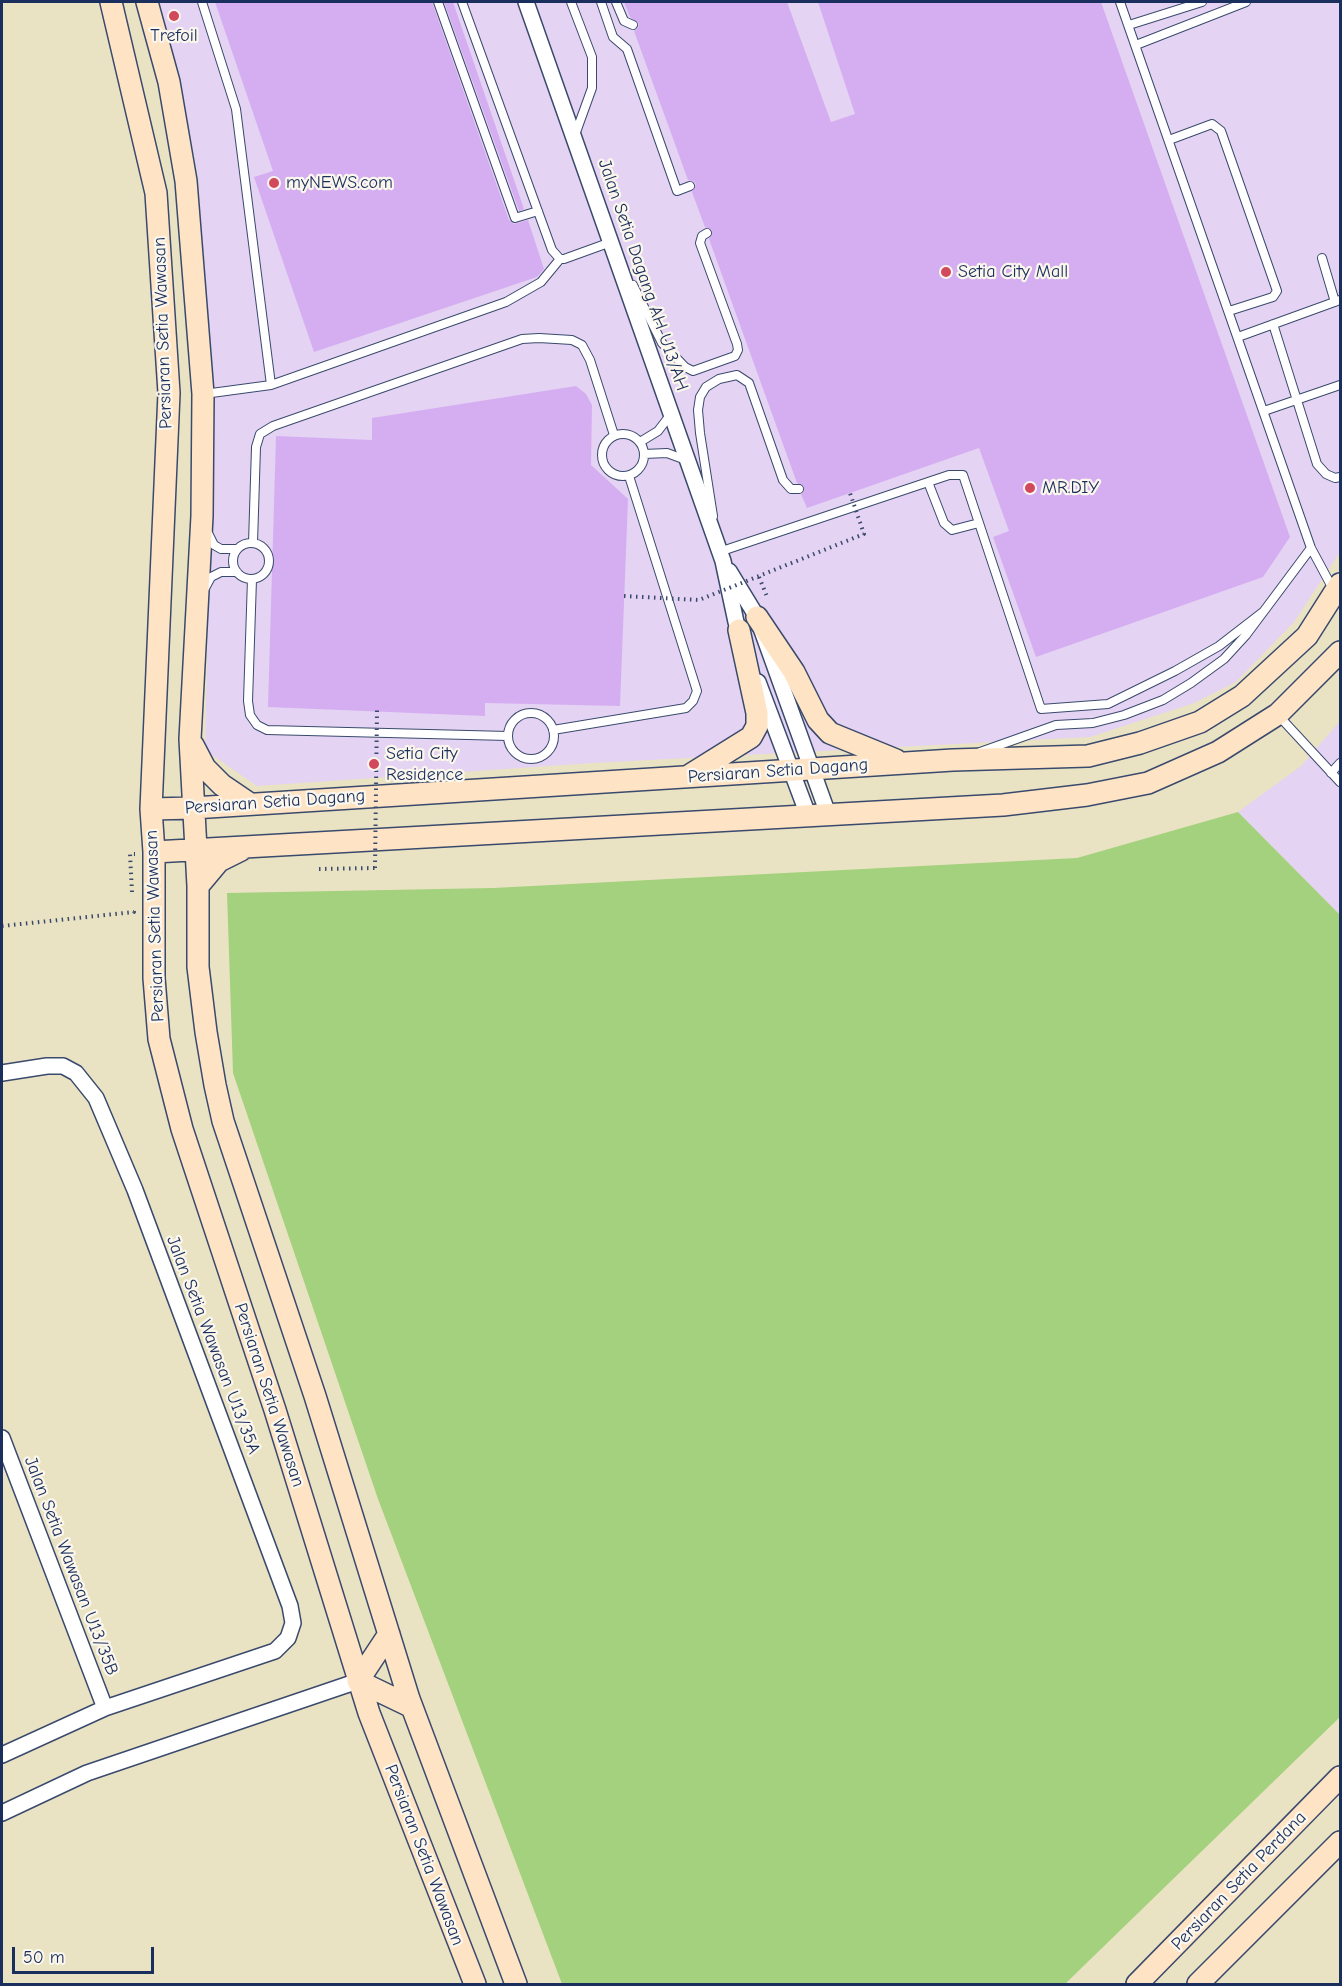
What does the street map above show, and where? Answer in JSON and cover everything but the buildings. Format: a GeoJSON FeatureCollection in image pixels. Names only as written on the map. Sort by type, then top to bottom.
{"type":"FeatureCollection","features":[{"type":"Feature","properties":{"kind":"street","name":"Persiaran Setia Wawasan"},"geometry":{"type":"LineString","coordinates":[[111,2],[156,193],[169,393],[151,809],[154,852],[154,978],[159,1039],[182,1129],[275,1410],[358,1681],[475,1984]]}},
{"type":"Feature","properties":{"kind":"street","name":"Persiaran Setia Wawasan"},"geometry":{"type":"LineString","coordinates":[[147,2],[169,82],[186,181],[203,394],[202,516],[190,739],[198,886],[198,967],[206,1032],[223,1121],[315,1396],[412,1707],[516,1984]]}},
{"type":"Feature","properties":{"kind":"street","name":"Jalan Setia Dagang AH U13/AH"},"geometry":{"type":"LineString","coordinates":[[526,2],[721,557],[739,630],[802,770],[818,815]]}},
{"type":"Feature","properties":{"kind":"street","name":"Jalan Setia Dagang AH U13/AH"},"geometry":{"type":"LineString","coordinates":[[721,557],[764,612],[802,770]]}},
{"type":"Feature","properties":{"kind":"street","name":"Persiaran Setia Dagang"},"geometry":{"type":"LineString","coordinates":[[151,809],[953,760],[1088,756],[1140,743],[1200,722],[1242,696],[1307,636],[1338,588]]}},
{"type":"Feature","properties":{"kind":"street"},"geometry":{"type":"LineString","coordinates":[[764,612],[818,720],[830,733],[903,763]]}},
{"type":"Feature","properties":{"kind":"street"},"geometry":{"type":"LineString","coordinates":[[687,777],[752,736],[757,726],[758,713],[739,630]]}},
{"type":"Feature","properties":{"kind":"street"},"geometry":{"type":"LineString","coordinates":[[154,852],[1003,805],[1087,795],[1148,783],[1218,752],[1278,714],[1341,652]]}},
{"type":"Feature","properties":{"kind":"street"},"geometry":{"type":"LineString","coordinates":[[190,739],[205,768],[222,785],[250,804]]}},
{"type":"Feature","properties":{"kind":"street"},"geometry":{"type":"LineString","coordinates":[[198,886],[219,861],[247,847]]}},
{"type":"Feature","properties":{"kind":"street","name":"Jalan Setia Wawasan U13/35A"},"geometry":{"type":"LineString","coordinates":[[2,1073],[47,1066],[63,1066],[76,1073],[96,1098],[135,1190],[290,1606],[293,1623],[288,1638],[275,1651],[105,1708]]}},
{"type":"Feature","properties":{"kind":"street","name":"Jalan Setia Wawasan U13/35B"},"geometry":{"type":"LineString","coordinates":[[2,1438],[105,1708]]}},
{"type":"Feature","properties":{"kind":"street"},"geometry":{"type":"LineString","coordinates":[[2,1813],[87,1773],[358,1681],[389,1634]]}},
{"type":"Feature","properties":{"kind":"street"},"geometry":{"type":"LineString","coordinates":[[358,1681],[412,1707]]}},
{"type":"Feature","properties":{"kind":"street"},"geometry":{"type":"LineString","coordinates":[[2,1755],[105,1708]]}},
{"type":"Feature","properties":{"kind":"street","name":"Persiaran Setia Perdana"},"geometry":{"type":"LineString","coordinates":[[1137,1984],[1341,1778]]}},
{"type":"Feature","properties":{"kind":"street"},"geometry":{"type":"LineString","coordinates":[[1198,1984],[1341,1842]]}},
{"type":"Feature","properties":{"kind":"street"},"geometry":{"type":"LineString","coordinates":[[1221,1984],[1228,1965],[1258,1923]]}},
{"type":"Feature","properties":{"kind":"street"},"geometry":{"type":"LineString","coordinates":[[1162,1984],[1165,1972],[1185,1947],[1192,1929]]}},
{"type":"Feature","properties":{"kind":"lane"},"geometry":{"type":"LineString","coordinates":[[202,2],[236,109],[271,385]]}},
{"type":"Feature","properties":{"kind":"lane"},"geometry":{"type":"LineString","coordinates":[[438,2],[515,218],[538,211]]}},
{"type":"Feature","properties":{"kind":"lane"},"geometry":{"type":"LineString","coordinates":[[462,2],[554,254],[560,259]]}},
{"type":"Feature","properties":{"kind":"lane"},"geometry":{"type":"LineString","coordinates":[[572,2],[591,57],[592,88],[574,139]]}},
{"type":"Feature","properties":{"kind":"lane"},"geometry":{"type":"LineString","coordinates":[[601,2],[613,37],[627,49],[677,191],[690,186]]}},
{"type":"Feature","properties":{"kind":"lane"},"geometry":{"type":"LineString","coordinates":[[616,2],[624,21],[633,26]]}},
{"type":"Feature","properties":{"kind":"lane"},"geometry":{"type":"LineString","coordinates":[[1120,2],[1311,548],[1338,588]]}},
{"type":"Feature","properties":{"kind":"lane"},"geometry":{"type":"LineString","coordinates":[[1129,26],[1202,2]]}},
{"type":"Feature","properties":{"kind":"lane"},"geometry":{"type":"LineString","coordinates":[[1136,45],[1246,2]]}},
{"type":"Feature","properties":{"kind":"lane"},"geometry":{"type":"LineString","coordinates":[[1169,140],[1212,124],[1221,131],[1251,216],[1277,291],[1273,297],[1229,311]]}},
{"type":"Feature","properties":{"kind":"lane"},"geometry":{"type":"LineString","coordinates":[[203,394],[271,385],[507,302],[541,282],[560,259],[610,242],[662,344],[685,367],[693,371],[735,356],[738,350],[700,243],[702,236],[707,233]]}},
{"type":"Feature","properties":{"kind":"lane"},"geometry":{"type":"LineString","coordinates":[[1238,337],[1338,301],[1322,258]]}},
{"type":"Feature","properties":{"kind":"lane"},"geometry":{"type":"LineString","coordinates":[[1273,324],[1295,401],[1317,464],[1326,474],[1335,478],[1341,477]]}},
{"type":"Feature","properties":{"kind":"lane"},"geometry":{"type":"LineString","coordinates":[[253,543],[256,447],[260,434],[273,426],[522,339],[572,340],[582,345],[590,360],[614,435]]}},
{"type":"Feature","properties":{"kind":"lane"},"geometry":{"type":"LineString","coordinates":[[799,489],[791,489],[783,480],[749,383],[737,375],[719,379],[706,387],[700,397],[698,410],[700,433],[721,557],[928,482],[949,475],[963,475],[1041,709],[1108,704],[1219,646],[1263,612]]}},
{"type":"Feature","properties":{"kind":"lane"},"geometry":{"type":"LineString","coordinates":[[1264,411],[1341,385]]}},
{"type":"Feature","properties":{"kind":"lane"},"geometry":{"type":"LineString","coordinates":[[639,442],[658,431],[671,414]]}},
{"type":"Feature","properties":{"kind":"lane"},"geometry":{"type":"LineString","coordinates":[[628,434],[639,442],[644,454],[640,468],[629,476],[615,475],[604,466],[602,459],[604,445],[614,435],[628,434]]}},
{"type":"Feature","properties":{"kind":"lane"},"geometry":{"type":"LineString","coordinates":[[644,454],[667,453],[687,460]]}},
{"type":"Feature","properties":{"kind":"lane"},"geometry":{"type":"LineString","coordinates":[[554,730],[686,708],[693,701],[697,691],[629,476]]}},
{"type":"Feature","properties":{"kind":"lane"},"geometry":{"type":"LineString","coordinates":[[928,482],[944,523],[952,530],[979,523]]}},
{"type":"Feature","properties":{"kind":"lane"},"geometry":{"type":"LineString","coordinates":[[202,516],[214,545],[221,549],[237,549]]}},
{"type":"Feature","properties":{"kind":"lane"},"geometry":{"type":"LineString","coordinates":[[197,610],[211,577],[221,572],[237,572],[252,579],[263,575],[267,570],[269,558],[264,548],[253,543],[242,545],[237,549],[233,560],[237,572]]}},
{"type":"Feature","properties":{"kind":"lane"},"geometry":{"type":"LineString","coordinates":[[953,760],[1056,725],[1093,723],[1124,715],[1163,700],[1224,659],[1246,635],[1311,548]]}},
{"type":"Feature","properties":{"kind":"lane"},"geometry":{"type":"LineString","coordinates":[[252,579],[248,701],[250,715],[256,725],[267,730],[508,736]]}},
{"type":"Feature","properties":{"kind":"lane"},"geometry":{"type":"LineString","coordinates":[[531,712],[545,717],[554,730],[552,745],[542,757],[534,759],[519,755],[509,743],[508,736],[512,722],[531,712]]}},
{"type":"Feature","properties":{"kind":"lane"},"geometry":{"type":"LineString","coordinates":[[1278,714],[1341,782]]}},
{"type":"Feature","properties":{"kind":"lane"},"geometry":{"type":"LineString","coordinates":[[1331,772],[1341,764]]}},
{"type":"Feature","properties":{"kind":"path"},"geometry":{"type":"LineString","coordinates":[[624,596],[699,600],[864,534],[850,493]]}},
{"type":"Feature","properties":{"kind":"path"},"geometry":{"type":"LineString","coordinates":[[759,577],[764,612]]}},
{"type":"Feature","properties":{"kind":"path"},"geometry":{"type":"LineString","coordinates":[[319,869],[375,868],[377,710]]}},
{"type":"Feature","properties":{"kind":"path"},"geometry":{"type":"LineString","coordinates":[[2,926],[134,912],[130,854],[154,852]]}},
{"type":"Feature","properties":{"kind":"shaded area"},"geometry":{"type":"Polygon","coordinates":[[[157,2],[1340,2],[1340,552],[1294,622],[1236,682],[1194,703],[1090,737],[593,763],[257,786],[205,750],[213,398],[198,178],[177,68],[157,2]]]}},
{"type":"Feature","properties":{"kind":"shaded area"},"geometry":{"type":"Polygon","coordinates":[[[1340,721],[1340,915],[1238,812],[1301,766],[1340,721]]]}},
{"type":"Feature","properties":{"kind":"green space"},"geometry":{"type":"Polygon","coordinates":[[[1238,812],[1340,915],[1340,1717],[1065,1984],[562,1984],[378,1499],[233,1073],[227,893],[493,888],[1077,858],[1238,812]]]}},
{"type":"Feature","properties":{"kind":"place","name":"Trefoil"},"geometry":{"type":"Point","coordinates":[174,16]}},
{"type":"Feature","properties":{"kind":"place","name":"myNEWS.com"},"geometry":{"type":"Point","coordinates":[274,183]}},
{"type":"Feature","properties":{"kind":"place","name":"Setia City Mall"},"geometry":{"type":"Point","coordinates":[946,272]}},
{"type":"Feature","properties":{"kind":"place","name":"MR.DIY"},"geometry":{"type":"Point","coordinates":[1030,488]}},
{"type":"Feature","properties":{"kind":"place","name":"Setia City Residence"},"geometry":{"type":"Point","coordinates":[374,764]}}]}
